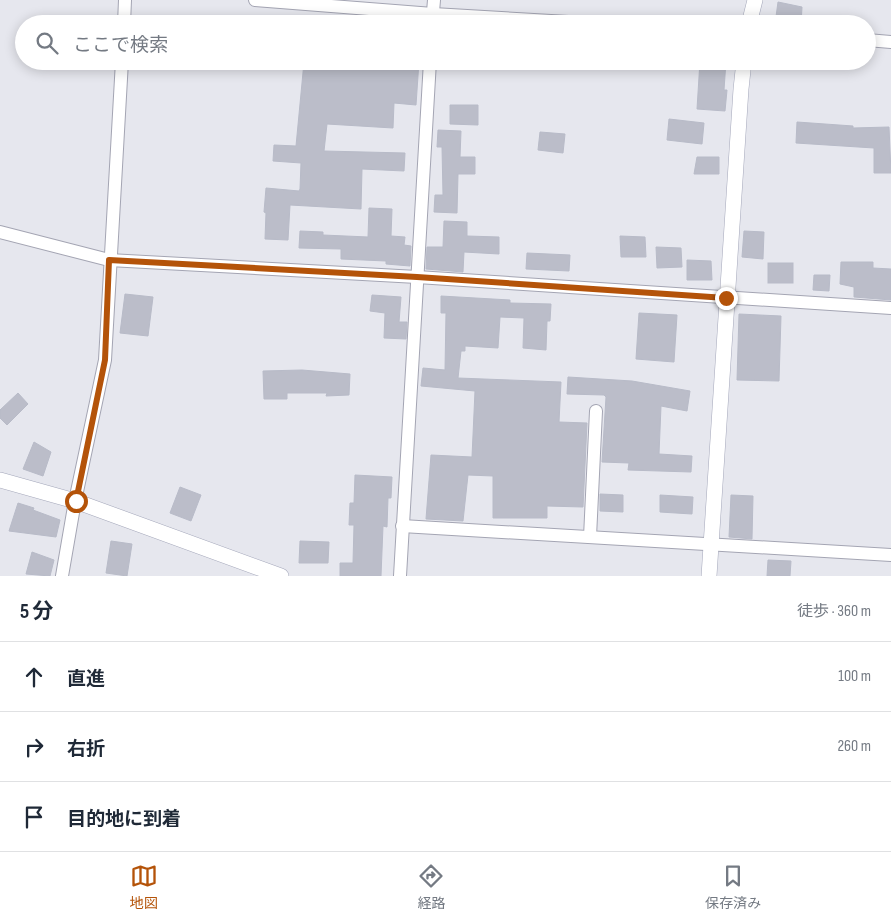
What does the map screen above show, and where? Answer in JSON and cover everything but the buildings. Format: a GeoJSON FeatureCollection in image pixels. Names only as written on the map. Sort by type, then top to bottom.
{"type":"FeatureCollection","features":[{"type":"Feature","properties":{"kind":"street"},"geometry":{"type":"LineString","coordinates":[[124,15],[125,0]]}},
{"type":"Feature","properties":{"kind":"street"},"geometry":{"type":"LineString","coordinates":[[255,0],[395,15]]}},
{"type":"Feature","properties":{"kind":"street"},"geometry":{"type":"LineString","coordinates":[[432,15],[434,0]]}},
{"type":"Feature","properties":{"kind":"street"},"geometry":{"type":"LineString","coordinates":[[752,15],[755,0]]}},
{"type":"Feature","properties":{"kind":"street"},"geometry":{"type":"LineString","coordinates":[[876,41],[891,42]]}},
{"type":"Feature","properties":{"kind":"street"},"geometry":{"type":"LineString","coordinates":[[62,576],[105,360],[109,260],[121,70]]}},
{"type":"Feature","properties":{"kind":"street"},"geometry":{"type":"LineString","coordinates":[[400,576],[429,70]]}},
{"type":"Feature","properties":{"kind":"street"},"geometry":{"type":"LineString","coordinates":[[709,576],[726,298],[743,70]]}},
{"type":"Feature","properties":{"kind":"street"},"geometry":{"type":"LineString","coordinates":[[0,232],[109,260],[417,277],[891,308]]}},
{"type":"Feature","properties":{"kind":"street"},"geometry":{"type":"LineString","coordinates":[[590,537],[596,411]]}},
{"type":"Feature","properties":{"kind":"street"},"geometry":{"type":"LineString","coordinates":[[0,480],[76,501],[281,576]]}},
{"type":"Feature","properties":{"kind":"street"},"geometry":{"type":"LineString","coordinates":[[402,526],[891,555]]}},
{"type":"Feature","properties":{"kind":"route"},"geometry":{"type":"LineString","coordinates":[[76,501],[105,360],[109,260],[256,267],[726,298]]}}]}
